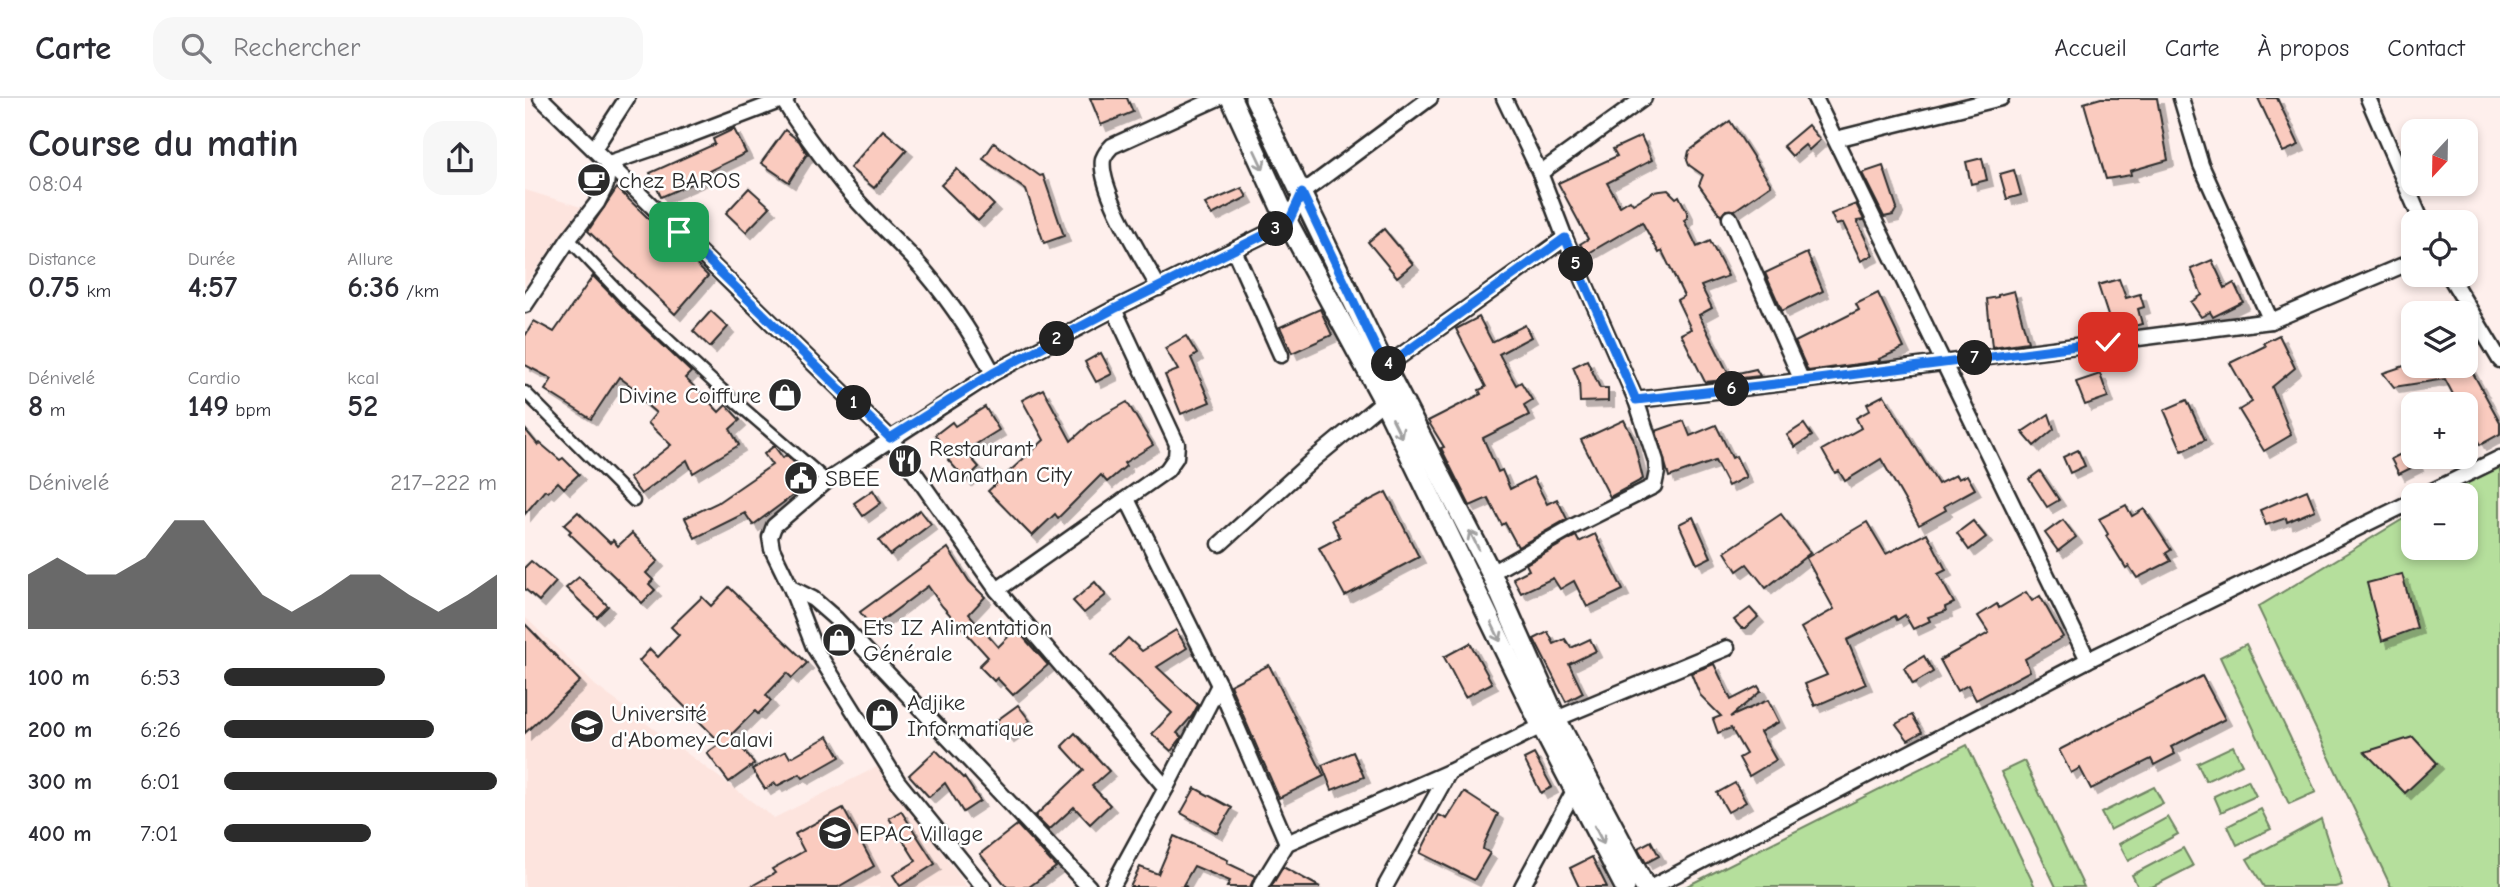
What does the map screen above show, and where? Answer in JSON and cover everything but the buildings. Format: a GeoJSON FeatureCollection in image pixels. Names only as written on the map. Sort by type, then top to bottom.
{"type":"FeatureCollection","features":[{"type":"Feature","properties":{"kind":"main road"},"geometry":{"type":"LineString","coordinates":[[1231,98],[1288,223],[1384,401],[1549,722],[1645,887]]}},
{"type":"Feature","properties":{"kind":"main road"},"geometry":{"type":"LineString","coordinates":[[1255,98],[1385,367],[1491,573],[1575,789],[1625,887]]}},
{"type":"Feature","properties":{"kind":"street"},"geometry":{"type":"LineString","coordinates":[[541,98],[890,438],[997,590],[1166,789]]}},
{"type":"Feature","properties":{"kind":"street"},"geometry":{"type":"LineString","coordinates":[[594,149],[627,98]]}},
{"type":"Feature","properties":{"kind":"street"},"geometry":{"type":"LineString","coordinates":[[1159,288],[1116,211],[1103,173],[1103,160],[1112,146],[1219,98]]}},
{"type":"Feature","properties":{"kind":"street"},"geometry":{"type":"LineString","coordinates":[[983,887],[898,782],[814,647],[791,588],[772,549],[770,537],[774,526],[827,481],[993,373],[1114,309],[1288,223],[1302,193],[1430,98]]}},
{"type":"Feature","properties":{"kind":"street"},"geometry":{"type":"LineString","coordinates":[[1491,573],[1572,527],[1654,486],[1657,472],[1636,400],[1565,238],[1540,173],[1504,98]]}},
{"type":"Feature","properties":{"kind":"street"},"geometry":{"type":"LineString","coordinates":[[1540,173],[1644,98]]}},
{"type":"Feature","properties":{"kind":"street"},"geometry":{"type":"LineString","coordinates":[[1815,98],[2088,660]]}},
{"type":"Feature","properties":{"kind":"street"},"geometry":{"type":"LineString","coordinates":[[1836,139],[2001,98]]}},
{"type":"Feature","properties":{"kind":"street"},"geometry":{"type":"LineString","coordinates":[[2181,98],[2201,165],[2271,321]]}},
{"type":"Feature","properties":{"kind":"street"},"geometry":{"type":"LineString","coordinates":[[2368,98],[2417,210]]}},
{"type":"Feature","properties":{"kind":"street"},"geometry":{"type":"LineString","coordinates":[[609,163],[785,99],[805,135],[840,181],[913,259],[947,301],[978,344],[993,373]]}},
{"type":"Feature","properties":{"kind":"street"},"geometry":{"type":"LineString","coordinates":[[525,305],[569,239],[597,203],[606,185],[609,163]]}},
{"type":"Feature","properties":{"kind":"street"},"geometry":{"type":"LineString","coordinates":[[1730,218],[1802,381]]}},
{"type":"Feature","properties":{"kind":"street"},"geometry":{"type":"LineString","coordinates":[[1385,367],[1565,238]]}},
{"type":"Feature","properties":{"kind":"street"},"geometry":{"type":"LineString","coordinates":[[569,239],[634,308],[827,481]]}},
{"type":"Feature","properties":{"kind":"street"},"geometry":{"type":"LineString","coordinates":[[1234,250],[1281,355]]}},
{"type":"Feature","properties":{"kind":"street"},"geometry":{"type":"LineString","coordinates":[[1636,400],[2271,321],[2401,266]]}},
{"type":"Feature","properties":{"kind":"street"},"geometry":{"type":"LineString","coordinates":[[2456,287],[2500,360]]}},
{"type":"Feature","properties":{"kind":"street"},"geometry":{"type":"LineString","coordinates":[[997,590],[1167,470],[1176,457],[1177,444],[1114,309]]}},
{"type":"Feature","properties":{"kind":"street"},"geometry":{"type":"LineString","coordinates":[[525,392],[634,501]]}},
{"type":"Feature","properties":{"kind":"street"},"geometry":{"type":"LineString","coordinates":[[1220,544],[1314,459],[1384,401]]}},
{"type":"Feature","properties":{"kind":"street"},"geometry":{"type":"LineString","coordinates":[[2449,483],[2500,458]]}},
{"type":"Feature","properties":{"kind":"street"},"geometry":{"type":"LineString","coordinates":[[1127,499],[1219,685],[1287,843]]}},
{"type":"Feature","properties":{"kind":"street"},"geometry":{"type":"LineString","coordinates":[[1652,887],[2088,660],[2401,506]]}},
{"type":"Feature","properties":{"kind":"street"},"geometry":{"type":"LineString","coordinates":[[791,588],[813,600],[836,619],[1089,887]]}},
{"type":"Feature","properties":{"kind":"street"},"geometry":{"type":"LineString","coordinates":[[1260,887],[1287,843],[1449,772],[1549,722],[1727,648]]}},
{"type":"Feature","properties":{"kind":"street"},"geometry":{"type":"LineString","coordinates":[[1112,887],[1219,685]]}},
{"type":"Feature","properties":{"kind":"street"},"geometry":{"type":"LineString","coordinates":[[1385,887],[1449,772]]}},
{"type":"Feature","properties":{"kind":"street"},"geometry":{"type":"LineString","coordinates":[[1523,887],[1575,789]]}},
{"type":"Feature","properties":{"kind":"shaded area"},"geometry":{"type":"Polygon","coordinates":[[[525,190],[581,207],[525,285],[525,190]]]}},
{"type":"Feature","properties":{"kind":"shaded area","name":"Université d'Abomey-Calavi"},"geometry":{"type":"Polygon","coordinates":[[[525,617],[596,686],[774,818],[879,766],[967,887],[525,887],[525,617]]]}},
{"type":"Feature","properties":{"kind":"green space"},"geometry":{"type":"Polygon","coordinates":[[[2500,461],[2500,887],[2391,887],[2258,607],[2401,520],[2401,560],[2478,560],[2478,483],[2463,483],[2500,461]]]}},
{"type":"Feature","properties":{"kind":"green space"},"geometry":{"type":"Polygon","coordinates":[[[2246,644],[2316,792],[2289,804],[2220,657],[2246,644]]]}},
{"type":"Feature","properties":{"kind":"green space"},"geometry":{"type":"Polygon","coordinates":[[[1967,745],[2035,887],[1685,887],[1967,745]]]}},
{"type":"Feature","properties":{"kind":"green space"},"geometry":{"type":"Polygon","coordinates":[[[2233,746],[2242,764],[2206,781],[2197,763],[2233,746]]]}},
{"type":"Feature","properties":{"kind":"green space"},"geometry":{"type":"Polygon","coordinates":[[[2024,761],[2084,887],[2056,887],[2001,772],[2024,761]]]}},
{"type":"Feature","properties":{"kind":"green space"},"geometry":{"type":"Polygon","coordinates":[[[2248,780],[2256,796],[2221,812],[2214,796],[2248,780]]]}},
{"type":"Feature","properties":{"kind":"green space"},"geometry":{"type":"Polygon","coordinates":[[[2154,787],[2163,803],[2110,830],[2101,813],[2154,787]]]}},
{"type":"Feature","properties":{"kind":"green space"},"geometry":{"type":"Polygon","coordinates":[[[2261,809],[2271,829],[2237,845],[2228,826],[2261,809]]]}},
{"type":"Feature","properties":{"kind":"green space"},"geometry":{"type":"Polygon","coordinates":[[[2168,817],[2178,834],[2128,861],[2119,844],[2168,817]]]}},
{"type":"Feature","properties":{"kind":"green space"},"geometry":{"type":"Polygon","coordinates":[[[2321,819],[2342,885],[2264,887],[2247,859],[2321,819]]]}},
{"type":"Feature","properties":{"kind":"green space"},"geometry":{"type":"Polygon","coordinates":[[[2183,848],[2193,866],[2152,887],[2138,887],[2132,875],[2183,848]]]}},
{"type":"Feature","properties":{"kind":"place","name":"chez BAROS"},"geometry":{"type":"Point","coordinates":[594,180]}},
{"type":"Feature","properties":{"kind":"place","name":"Divine Coiffure"},"geometry":{"type":"Point","coordinates":[785,395]}},
{"type":"Feature","properties":{"kind":"place","name":"Restaurant Manathan City"},"geometry":{"type":"Point","coordinates":[905,461]}},
{"type":"Feature","properties":{"kind":"place","name":"SBEE"},"geometry":{"type":"Point","coordinates":[801,478]}},
{"type":"Feature","properties":{"kind":"place","name":"Ets IZ Alimentation Générale"},"geometry":{"type":"Point","coordinates":[839,640]}},
{"type":"Feature","properties":{"kind":"place","name":"Adjike Informatique"},"geometry":{"type":"Point","coordinates":[882,715]}},
{"type":"Feature","properties":{"kind":"place","name":"Université d'Abomey-Calavi"},"geometry":{"type":"Point","coordinates":[587,726]}},
{"type":"Feature","properties":{"kind":"place","name":"EPAC Village"},"geometry":{"type":"Point","coordinates":[835,833]}},
{"type":"Feature","properties":{"kind":"route"},"geometry":{"type":"LineString","coordinates":[[679,232],[890,438],[993,373],[1114,309],[1288,223],[1302,193],[1385,367],[1565,238],[1636,400],[2108,342]]}}]}
